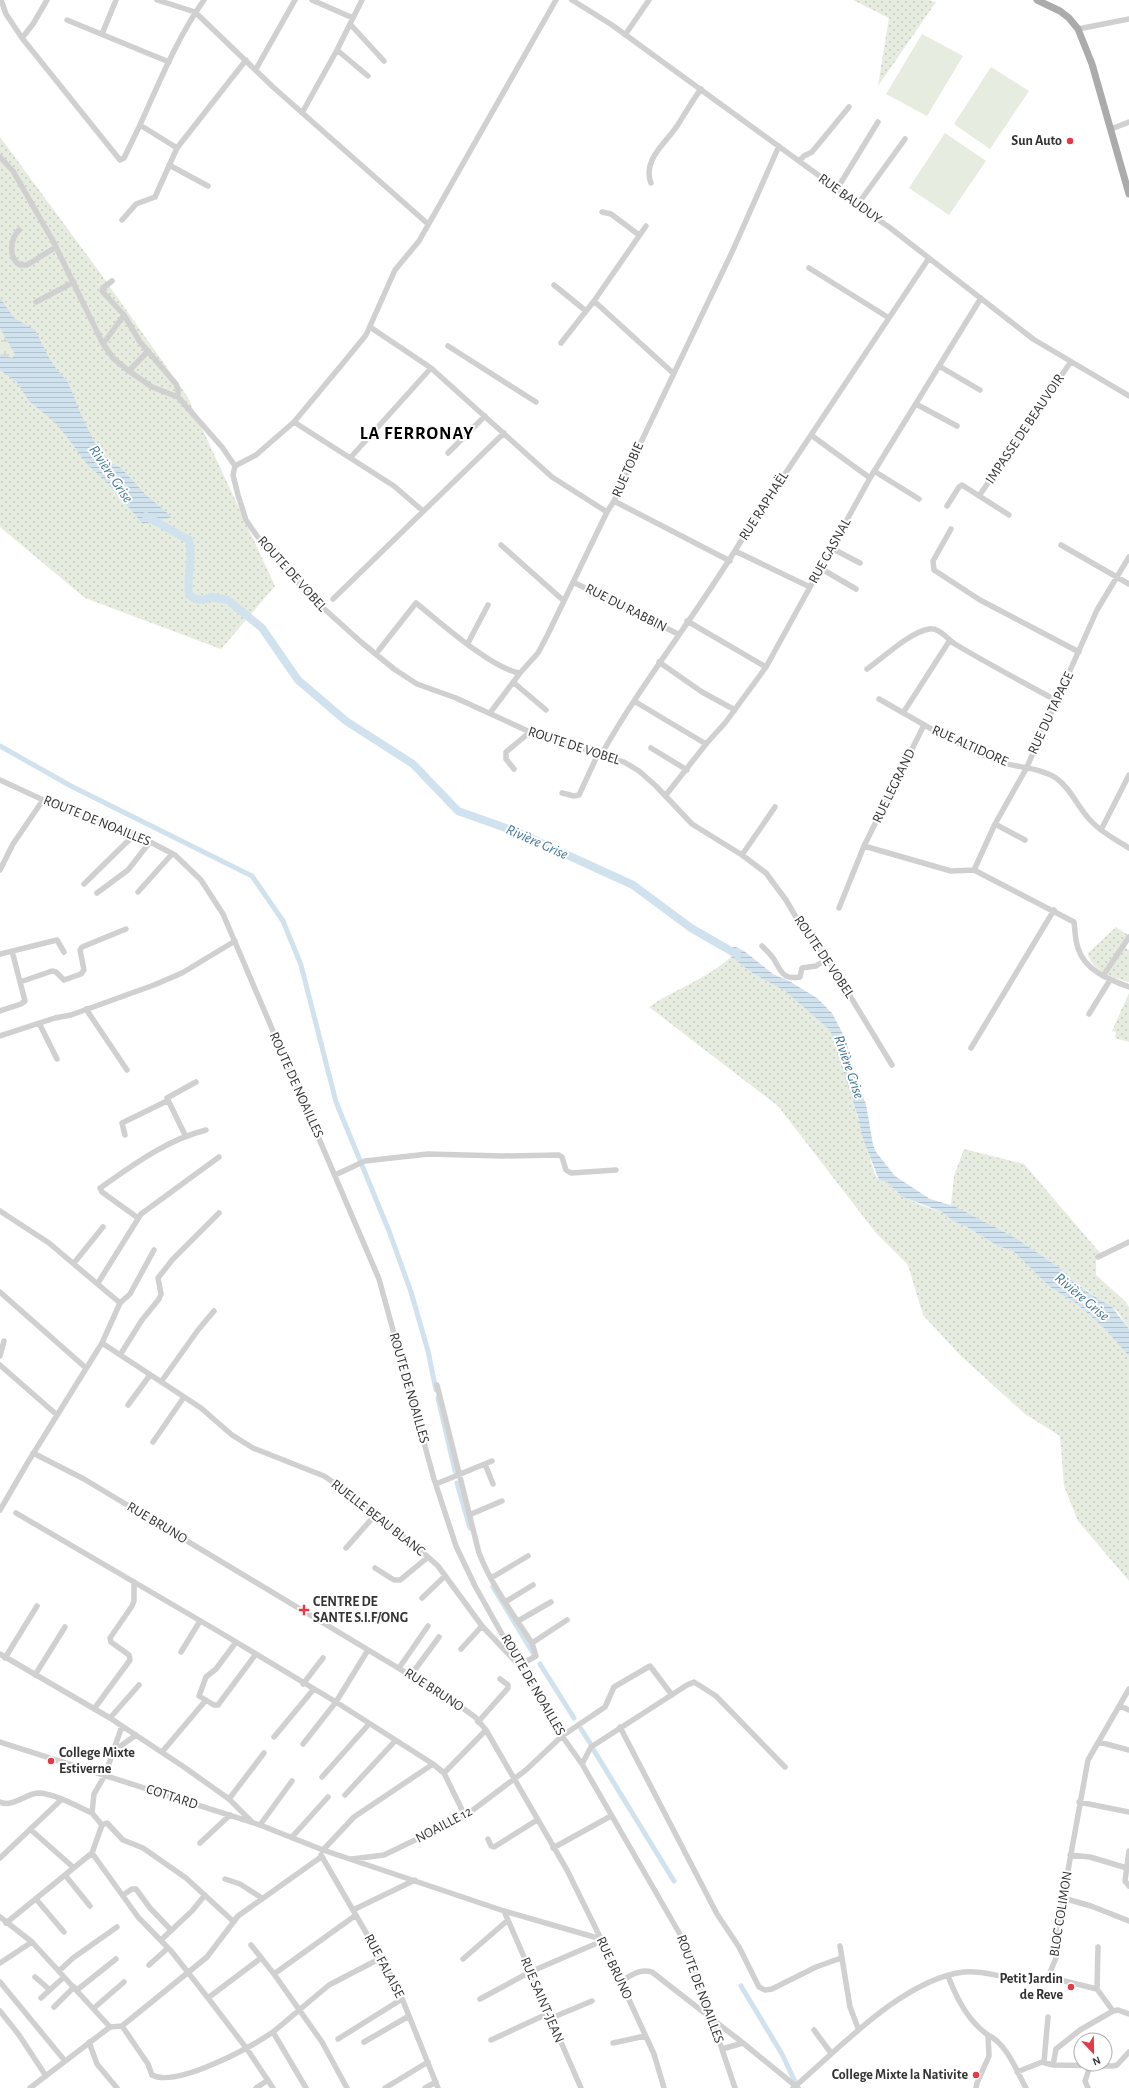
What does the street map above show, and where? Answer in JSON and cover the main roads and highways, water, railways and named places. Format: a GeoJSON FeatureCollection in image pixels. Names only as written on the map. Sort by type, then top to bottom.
{"type":"FeatureCollection","features":[{"type":"Feature","properties":{"kind":"main road"},"geometry":{"type":"LineString","coordinates":[[1037,0],[1060,11],[1069,18],[1078,29],[1092,64],[1129,194]]}},
{"type":"Feature","properties":{"kind":"water"},"geometry":{"type":"Polygon","coordinates":[[[0,298],[14,318],[35,330],[48,356],[57,370],[68,382],[82,417],[99,451],[108,461],[121,468],[146,495],[172,517],[143,524],[107,482],[88,465],[57,424],[29,401],[17,382],[0,370],[0,354],[12,358],[15,354],[0,328],[0,298]]]}},
{"type":"Feature","properties":{"kind":"water"},"geometry":{"type":"Polygon","coordinates":[[[727,947],[736,947],[744,951],[773,974],[789,981],[817,998],[832,1013],[845,1038],[858,1085],[866,1104],[873,1145],[876,1152],[895,1176],[930,1199],[954,1206],[1014,1237],[1060,1268],[1072,1280],[1088,1292],[1112,1307],[1129,1329],[1129,1356],[1106,1330],[1077,1304],[1050,1287],[1013,1251],[998,1246],[967,1227],[953,1221],[942,1212],[901,1196],[887,1182],[879,1180],[862,1136],[858,1117],[830,1030],[784,990],[754,974],[731,957],[727,947]]]}},
{"type":"Feature","properties":{"kind":"waterway","name":"Rivière Grise"},"geometry":{"type":"LineString","coordinates":[[146,516],[189,540],[191,554],[188,581],[189,595],[196,599],[203,600],[211,597],[228,600],[262,628],[298,680],[346,721],[413,764],[458,811],[517,832],[633,885],[691,928],[738,955]]}},
{"type":"Feature","properties":{"kind":"waterway"},"geometry":{"type":"LineString","coordinates":[[0,746],[71,786],[252,876],[283,921],[301,965],[336,1102],[389,1231],[411,1292],[428,1351],[436,1390]]}},
{"type":"Feature","properties":{"kind":"waterway"},"geometry":{"type":"LineString","coordinates":[[438,1398],[455,1471]]}},
{"type":"Feature","properties":{"kind":"waterway"},"geometry":{"type":"LineString","coordinates":[[457,1483],[470,1528]]}},
{"type":"Feature","properties":{"kind":"waterway"},"geometry":{"type":"LineString","coordinates":[[493,1587],[533,1653]]}},
{"type":"Feature","properties":{"kind":"waterway"},"geometry":{"type":"LineString","coordinates":[[540,1664],[574,1718]]}},
{"type":"Feature","properties":{"kind":"waterway"},"geometry":{"type":"LineString","coordinates":[[581,1729],[590,1743]]}},
{"type":"Feature","properties":{"kind":"waterway"},"geometry":{"type":"LineString","coordinates":[[593,1749],[674,1881]]}},
{"type":"Feature","properties":{"kind":"waterway"},"geometry":{"type":"LineString","coordinates":[[741,1986],[782,2054],[797,2086]]}},
{"type":"Feature","properties":{"kind":"place","name":"Sun Auto"},"geometry":{"type":"Point","coordinates":[1070,141]}},
{"type":"Feature","properties":{"kind":"place","name":"CENTRE DE SANTE S.I.F/ONG"},"geometry":{"type":"Point","coordinates":[304,1610]}},
{"type":"Feature","properties":{"kind":"place","name":"College Mixte Estiverne"},"geometry":{"type":"Point","coordinates":[51,1761]}},
{"type":"Feature","properties":{"kind":"place","name":"Petit Jardin de Reve"},"geometry":{"type":"Point","coordinates":[1071,1987]}},
{"type":"Feature","properties":{"kind":"place","name":"College Mixte la Nativite"},"geometry":{"type":"Point","coordinates":[976,2075]}},
{"type":"Feature","properties":{"kind":"district","name":"LA FERRONAY"},"geometry":{"type":"Point","coordinates":[417,434]}}]}
